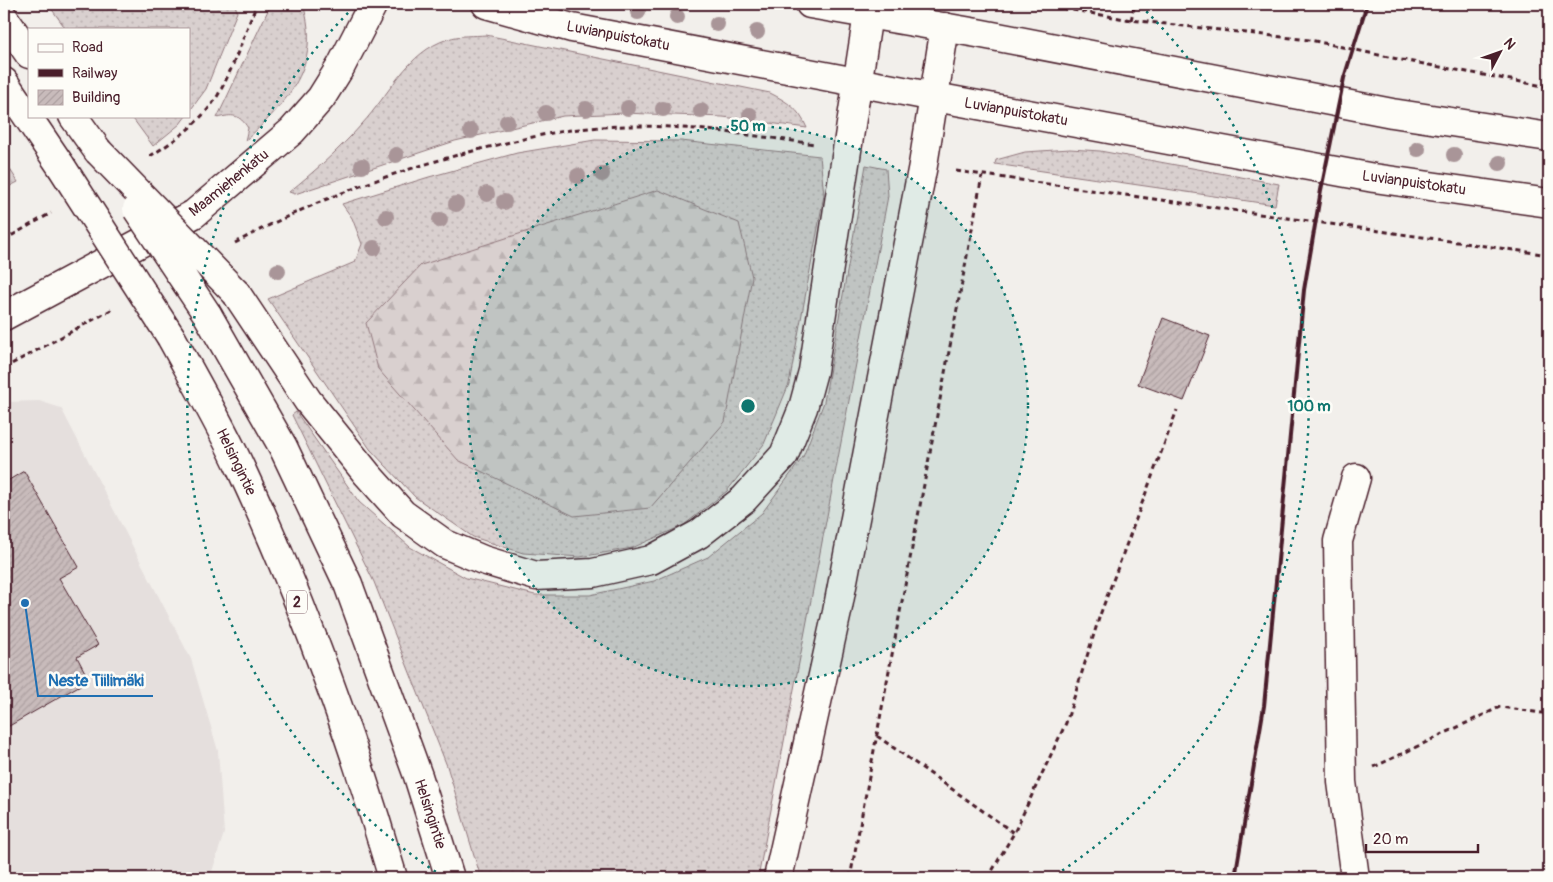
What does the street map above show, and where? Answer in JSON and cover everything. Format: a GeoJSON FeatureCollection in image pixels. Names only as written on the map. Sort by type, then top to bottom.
{"type":"FeatureCollection","features":[{"type":"Feature","properties":{"kind":"main road","name":"Maamiehenkatu"},"geometry":{"type":"LineString","coordinates":[[4,316],[194,214],[292,131],[321,98],[341,66],[373,4]]}},
{"type":"Feature","properties":{"kind":"main road","name":"Luvianpuistokatu"},"geometry":{"type":"LineString","coordinates":[[486,4],[572,28],[935,97],[1374,178],[1549,203]]}},
{"type":"Feature","properties":{"kind":"main road"},"geometry":{"type":"LineString","coordinates":[[810,4],[945,27],[1392,114],[1549,137]]}},
{"type":"Feature","properties":{"kind":"main road"},"geometry":{"type":"LineString","coordinates":[[98,151],[236,293],[308,401],[367,474],[403,514],[445,544],[483,560],[536,576],[593,573],[651,560],[699,534],[744,499],[784,455],[803,408],[813,371],[856,82],[868,14]]}},
{"type":"Feature","properties":{"kind":"main road"},"geometry":{"type":"LineString","coordinates":[[4,18],[28,53]]}},
{"type":"Feature","properties":{"kind":"main road"},"geometry":{"type":"LineString","coordinates":[[778,878],[836,612],[923,165],[945,27]]}},
{"type":"Feature","properties":{"kind":"main road","name":"Helsingintie"},"geometry":{"type":"LineString","coordinates":[[4,82],[28,117]]}},
{"type":"Feature","properties":{"kind":"main road","name":"Helsingintie"},"geometry":{"type":"LineString","coordinates":[[28,118],[172,337],[242,470],[299,605],[366,782],[393,878]]}},
{"type":"Feature","properties":{"kind":"main road","name":"Helsingintie"},"geometry":{"type":"LineString","coordinates":[[74,118],[208,314],[283,447],[348,584],[418,776],[450,878]]}},
{"type":"Feature","properties":{"kind":"main road"},"geometry":{"type":"LineString","coordinates":[[1355,878],[1342,782],[1338,541],[1356,478]]}},
{"type":"Feature","properties":{"kind":"path"},"geometry":{"type":"LineString","coordinates":[[148,157],[165,147],[198,120],[217,96],[257,4]]}},
{"type":"Feature","properties":{"kind":"path"},"geometry":{"type":"LineString","coordinates":[[1037,4],[1131,20],[1310,40],[1402,60],[1549,87]]}},
{"type":"Feature","properties":{"kind":"path"},"geometry":{"type":"LineString","coordinates":[[1131,20],[1134,4]]}},
{"type":"Feature","properties":{"kind":"path"},"geometry":{"type":"LineString","coordinates":[[234,243],[314,203],[367,182],[428,162],[511,142],[589,128],[657,127],[724,130],[846,148]]}},
{"type":"Feature","properties":{"kind":"path"},"geometry":{"type":"LineString","coordinates":[[923,165],[982,176],[1549,255]]}},
{"type":"Feature","properties":{"kind":"path"},"geometry":{"type":"LineString","coordinates":[[850,878],[982,176]]}},
{"type":"Feature","properties":{"kind":"path"},"geometry":{"type":"LineString","coordinates":[[4,240],[55,211]]}},
{"type":"Feature","properties":{"kind":"path"},"geometry":{"type":"LineString","coordinates":[[4,368],[115,308]]}},
{"type":"Feature","properties":{"kind":"path"},"geometry":{"type":"LineString","coordinates":[[988,878],[1014,833],[1066,723],[1100,615],[1176,410]]}},
{"type":"Feature","properties":{"kind":"path"},"geometry":{"type":"LineString","coordinates":[[1342,782],[1500,707],[1549,714]]}},
{"type":"Feature","properties":{"kind":"path"},"geometry":{"type":"LineString","coordinates":[[877,736],[1014,833]]}},
{"type":"Feature","properties":{"kind":"shaded area"},"geometry":{"type":"Polygon","coordinates":[[[39,401],[61,408],[191,659],[218,751],[224,833],[210,878],[4,878],[4,402],[39,401]]]}},
{"type":"Feature","properties":{"kind":"green space"},"geometry":{"type":"Polygon","coordinates":[[[48,4],[235,4],[237,12],[206,89],[190,111],[190,28],[65,28],[48,4]]]}},
{"type":"Feature","properties":{"kind":"green space"},"geometry":{"type":"Polygon","coordinates":[[[271,4],[303,4],[308,26],[308,46],[304,64],[297,81],[275,111],[245,141],[248,128],[242,120],[235,116],[217,118],[271,4]]]}},
{"type":"Feature","properties":{"kind":"green space"},"geometry":{"type":"Polygon","coordinates":[[[486,35],[770,93],[792,107],[807,128],[723,117],[624,113],[563,116],[455,141],[295,194],[289,192],[327,160],[354,133],[410,64],[421,54],[434,45],[448,39],[462,36],[486,35]]]}},
{"type":"Feature","properties":{"kind":"green space"},"geometry":{"type":"Polygon","coordinates":[[[132,118],[184,118],[180,124],[153,146],[132,118]]]}},
{"type":"Feature","properties":{"kind":"green space"},"geometry":{"type":"Polygon","coordinates":[[[595,140],[681,141],[820,156],[824,195],[789,384],[764,444],[727,491],[684,525],[632,548],[580,557],[523,553],[473,537],[415,497],[370,449],[268,299],[355,262],[362,244],[352,218],[342,204],[429,177],[517,153],[595,140]]]}},
{"type":"Feature","properties":{"kind":"green space"},"geometry":{"type":"Polygon","coordinates":[[[1070,149],[1100,151],[1279,184],[1275,205],[995,164],[996,160],[1025,152],[1070,149]]]}},
{"type":"Feature","properties":{"kind":"green space"},"geometry":{"type":"Polygon","coordinates":[[[4,160],[18,182],[4,189],[4,160]]]}},
{"type":"Feature","properties":{"kind":"green space"},"geometry":{"type":"Polygon","coordinates":[[[866,165],[886,169],[888,196],[758,878],[481,878],[447,766],[374,582],[292,415],[296,412],[359,502],[410,547],[466,578],[535,595],[590,595],[654,581],[708,557],[762,513],[803,457],[824,402],[866,165]]]}},
{"type":"Feature","properties":{"kind":"green space"},"geometry":{"type":"Polygon","coordinates":[[[658,190],[739,223],[752,277],[725,422],[650,508],[574,516],[458,460],[378,369],[366,323],[421,265],[658,190]]]}},
{"type":"Feature","properties":{"kind":"building"},"geometry":{"type":"Polygon","coordinates":[[[1163,318],[1210,336],[1184,401],[1138,384],[1163,318]]]}},
{"type":"Feature","properties":{"kind":"building"},"geometry":{"type":"Polygon","coordinates":[[[24,471],[79,567],[59,578],[98,645],[77,657],[89,680],[4,729],[4,483],[24,471]]]}},
{"type":"Feature","properties":{"kind":"railway"},"geometry":{"type":"LineString","coordinates":[[1235,878],[1264,706],[1304,290],[1321,190],[1344,78],[1367,4]]}},
{"type":"Feature","properties":{"kind":"place","name":"Neste Tiilimäki"},"geometry":{"type":"Point","coordinates":[25,603]}}]}
